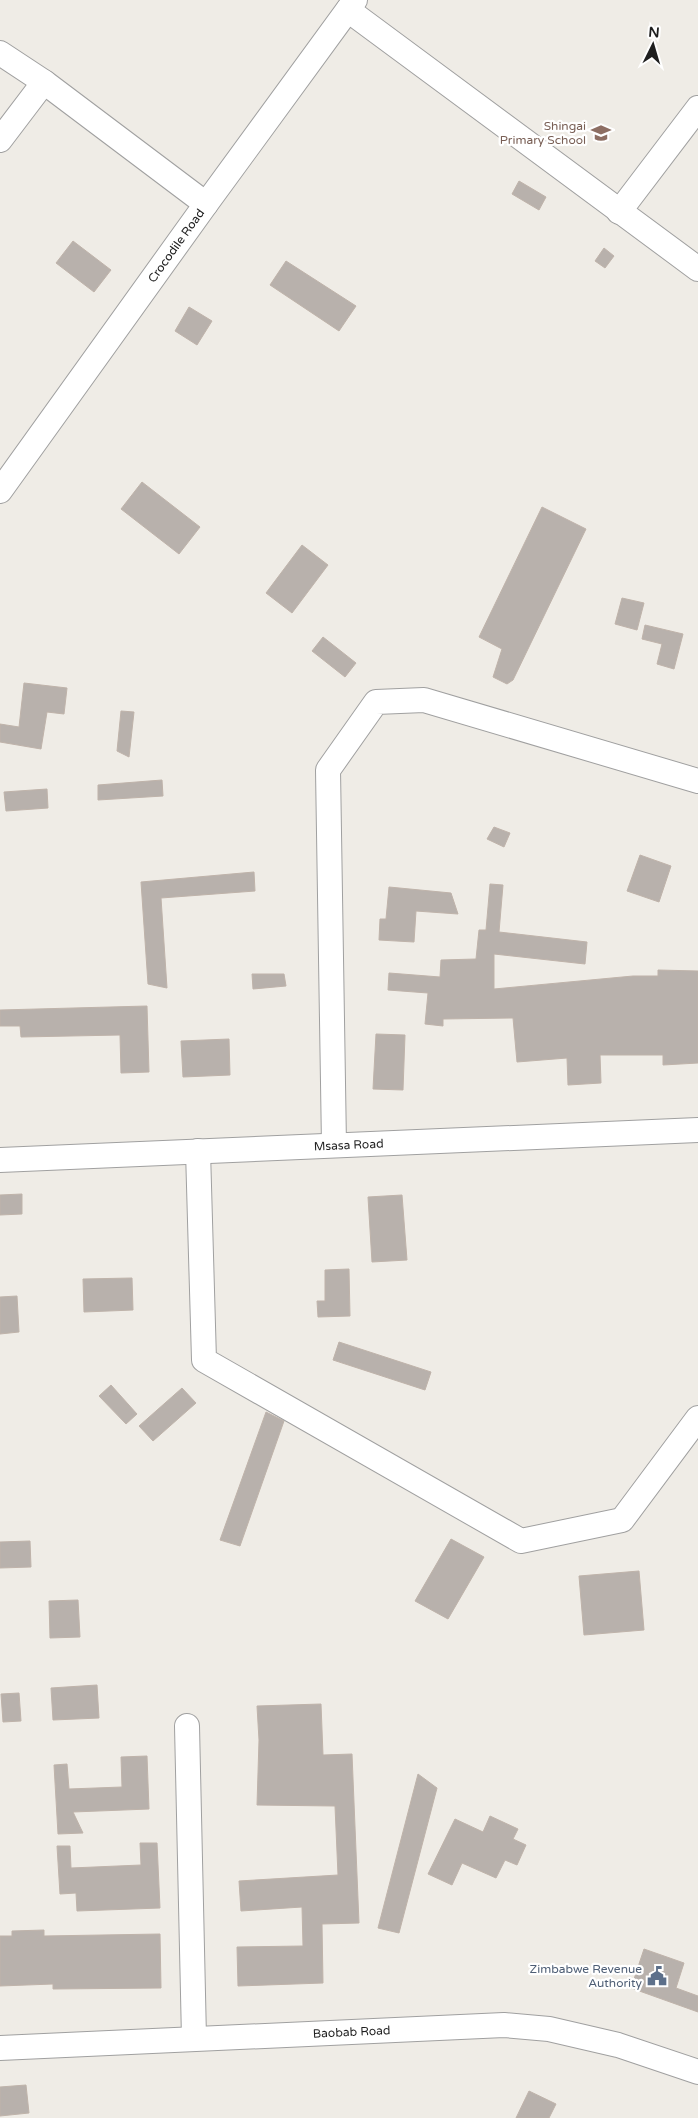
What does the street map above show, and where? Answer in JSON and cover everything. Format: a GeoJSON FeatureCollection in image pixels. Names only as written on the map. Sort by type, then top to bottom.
{"type":"FeatureCollection","features":[{"type":"Feature","properties":{"kind":"street","name":"Crocodile Road"},"geometry":{"type":"LineString","coordinates":[[0,491],[351,5]]}},
{"type":"Feature","properties":{"kind":"street"},"geometry":{"type":"LineString","coordinates":[[351,5],[619,212],[698,269]]}},
{"type":"Feature","properties":{"kind":"street"},"geometry":{"type":"LineString","coordinates":[[0,53],[44,82],[206,204]]}},
{"type":"Feature","properties":{"kind":"street"},"geometry":{"type":"LineString","coordinates":[[0,140],[44,82]]}},
{"type":"Feature","properties":{"kind":"street"},"geometry":{"type":"LineString","coordinates":[[619,212],[698,108]]}},
{"type":"Feature","properties":{"kind":"street"},"geometry":{"type":"LineString","coordinates":[[334,1145],[328,770],[376,702],[424,700],[698,781]]}},
{"type":"Feature","properties":{"kind":"street","name":"Msasa Road"},"geometry":{"type":"LineString","coordinates":[[0,1160],[698,1130]]}},
{"type":"Feature","properties":{"kind":"street"},"geometry":{"type":"LineString","coordinates":[[198,1151],[204,1360],[521,1541],[622,1520],[698,1418]]}},
{"type":"Feature","properties":{"kind":"street"},"geometry":{"type":"LineString","coordinates":[[187,1726],[194,2038]]}},
{"type":"Feature","properties":{"kind":"street","name":"Baobab Road"},"geometry":{"type":"LineString","coordinates":[[0,2048],[504,2025],[549,2029],[601,2041],[698,2072]]}},
{"type":"Feature","properties":{"kind":"building"},"geometry":{"type":"Polygon","coordinates":[[[519,181],[546,197],[539,210],[512,194],[519,181]]]}},
{"type":"Feature","properties":{"kind":"building"},"geometry":{"type":"Polygon","coordinates":[[[73,241],[111,270],[94,292],[56,263],[73,241]]]}},
{"type":"Feature","properties":{"kind":"building"},"geometry":{"type":"Polygon","coordinates":[[[604,248],[614,256],[605,268],[595,261],[604,248]]]}},
{"type":"Feature","properties":{"kind":"building"},"geometry":{"type":"Polygon","coordinates":[[[286,261],[356,306],[339,331],[270,285],[286,261]]]}},
{"type":"Feature","properties":{"kind":"building"},"geometry":{"type":"Polygon","coordinates":[[[189,307],[212,321],[197,345],[175,331],[189,307]]]}},
{"type":"Feature","properties":{"kind":"building"},"geometry":{"type":"Polygon","coordinates":[[[142,482],[200,527],[179,554],[121,509],[142,482]]]}},
{"type":"Feature","properties":{"kind":"building"},"geometry":{"type":"Polygon","coordinates":[[[542,507],[586,529],[513,680],[507,684],[493,677],[502,649],[479,637],[542,507]]]}},
{"type":"Feature","properties":{"kind":"building"},"geometry":{"type":"Polygon","coordinates":[[[302,545],[328,565],[292,613],[266,593],[302,545]]]}},
{"type":"Feature","properties":{"kind":"building"},"geometry":{"type":"Polygon","coordinates":[[[622,598],[644,603],[637,630],[615,624],[622,598]]]}},
{"type":"Feature","properties":{"kind":"building"},"geometry":{"type":"Polygon","coordinates":[[[645,625],[683,634],[674,669],[657,664],[662,644],[642,639],[645,625]]]}},
{"type":"Feature","properties":{"kind":"building"},"geometry":{"type":"Polygon","coordinates":[[[323,637],[356,663],[345,677],[312,651],[323,637]]]}},
{"type":"Feature","properties":{"kind":"building"},"geometry":{"type":"Polygon","coordinates":[[[24,683],[67,688],[64,714],[47,712],[41,749],[0,742],[0,724],[19,727],[24,683]]]}},
{"type":"Feature","properties":{"kind":"building"},"geometry":{"type":"Polygon","coordinates":[[[121,711],[134,712],[129,757],[117,751],[121,711]]]}},
{"type":"Feature","properties":{"kind":"building"},"geometry":{"type":"Polygon","coordinates":[[[162,780],[163,796],[98,800],[98,785],[162,780]]]}},
{"type":"Feature","properties":{"kind":"building"},"geometry":{"type":"Polygon","coordinates":[[[47,789],[48,808],[6,811],[4,792],[47,789]]]}},
{"type":"Feature","properties":{"kind":"building"},"geometry":{"type":"Polygon","coordinates":[[[494,827],[510,833],[504,847],[487,839],[494,827]]]}},
{"type":"Feature","properties":{"kind":"building"},"geometry":{"type":"Polygon","coordinates":[[[640,855],[671,866],[659,902],[627,891],[640,855]]]}},
{"type":"Feature","properties":{"kind":"building"},"geometry":{"type":"Polygon","coordinates":[[[254,872],[255,891],[161,898],[167,988],[148,984],[141,882],[254,872]]]}},
{"type":"Feature","properties":{"kind":"building"},"geometry":{"type":"Polygon","coordinates":[[[490,884],[503,885],[499,932],[587,942],[585,964],[494,954],[494,989],[633,976],[658,976],[658,970],[698,971],[698,1063],[663,1065],[663,1055],[600,1055],[601,1083],[568,1085],[567,1058],[517,1062],[513,1018],[443,1019],[443,1026],[425,1024],[428,993],[388,990],[389,973],[440,977],[441,960],[476,959],[479,930],[486,930],[490,884]]]}},
{"type":"Feature","properties":{"kind":"building"},"geometry":{"type":"Polygon","coordinates":[[[389,887],[451,893],[458,914],[416,911],[414,942],[379,940],[380,919],[386,919],[389,887]]]}},
{"type":"Feature","properties":{"kind":"building"},"geometry":{"type":"Polygon","coordinates":[[[252,974],[284,974],[286,986],[253,989],[252,974]]]}},
{"type":"Feature","properties":{"kind":"building"},"geometry":{"type":"Polygon","coordinates":[[[147,1006],[149,1072],[121,1073],[120,1035],[21,1037],[20,1026],[0,1026],[0,1010],[147,1006]]]}},
{"type":"Feature","properties":{"kind":"building"},"geometry":{"type":"Polygon","coordinates":[[[376,1034],[405,1035],[403,1090],[373,1089],[376,1034]]]}},
{"type":"Feature","properties":{"kind":"building"},"geometry":{"type":"Polygon","coordinates":[[[229,1039],[230,1075],[183,1077],[181,1041],[229,1039]]]}},
{"type":"Feature","properties":{"kind":"building"},"geometry":{"type":"Polygon","coordinates":[[[22,1194],[22,1214],[0,1215],[0,1195],[22,1194]]]}},
{"type":"Feature","properties":{"kind":"building"},"geometry":{"type":"Polygon","coordinates":[[[402,1195],[407,1260],[372,1262],[368,1197],[402,1195]]]}},
{"type":"Feature","properties":{"kind":"building"},"geometry":{"type":"Polygon","coordinates":[[[349,1269],[350,1316],[318,1317],[317,1301],[325,1301],[325,1270],[349,1269]]]}},
{"type":"Feature","properties":{"kind":"building"},"geometry":{"type":"Polygon","coordinates":[[[132,1278],[133,1310],[84,1312],[83,1279],[132,1278]]]}},
{"type":"Feature","properties":{"kind":"building"},"geometry":{"type":"Polygon","coordinates":[[[17,1296],[19,1332],[0,1334],[0,1297],[17,1296]]]}},
{"type":"Feature","properties":{"kind":"building"},"geometry":{"type":"Polygon","coordinates":[[[339,1342],[431,1372],[425,1390],[333,1360],[339,1342]]]}},
{"type":"Feature","properties":{"kind":"building"},"geometry":{"type":"Polygon","coordinates":[[[111,1385],[137,1414],[126,1424],[99,1396],[111,1385]]]}},
{"type":"Feature","properties":{"kind":"building"},"geometry":{"type":"Polygon","coordinates":[[[182,1388],[196,1403],[153,1441],[139,1426],[182,1388]]]}},
{"type":"Feature","properties":{"kind":"building"},"geometry":{"type":"Polygon","coordinates":[[[266,1412],[284,1421],[240,1546],[220,1540],[266,1412]]]}},
{"type":"Feature","properties":{"kind":"building"},"geometry":{"type":"Polygon","coordinates":[[[451,1539],[484,1557],[448,1619],[415,1601],[451,1539]]]}},
{"type":"Feature","properties":{"kind":"building"},"geometry":{"type":"Polygon","coordinates":[[[30,1541],[31,1567],[0,1568],[0,1542],[30,1541]]]}},
{"type":"Feature","properties":{"kind":"building"},"geometry":{"type":"Polygon","coordinates":[[[639,1571],[644,1630],[584,1635],[579,1576],[639,1571]]]}},
{"type":"Feature","properties":{"kind":"building"},"geometry":{"type":"Polygon","coordinates":[[[78,1600],[80,1637],[50,1638],[49,1601],[78,1600]]]}},
{"type":"Feature","properties":{"kind":"building"},"geometry":{"type":"Polygon","coordinates":[[[97,1685],[99,1718],[53,1720],[51,1688],[97,1685]]]}},
{"type":"Feature","properties":{"kind":"building"},"geometry":{"type":"Polygon","coordinates":[[[19,1693],[21,1721],[3,1722],[1,1694],[19,1693]]]}},
{"type":"Feature","properties":{"kind":"building"},"geometry":{"type":"Polygon","coordinates":[[[321,1704],[323,1755],[352,1754],[359,1923],[322,1924],[323,1983],[238,1986],[237,1947],[303,1946],[302,1907],[241,1911],[239,1881],[338,1875],[335,1806],[257,1805],[259,1740],[257,1706],[321,1704]]]}},
{"type":"Feature","properties":{"kind":"building"},"geometry":{"type":"Polygon","coordinates":[[[147,1756],[149,1809],[73,1812],[83,1833],[58,1834],[54,1765],[67,1764],[69,1789],[122,1787],[121,1757],[147,1756]]]}},
{"type":"Feature","properties":{"kind":"building"},"geometry":{"type":"Polygon","coordinates":[[[418,1774],[437,1788],[399,1933],[378,1928],[418,1774]]]}},
{"type":"Feature","properties":{"kind":"building"},"geometry":{"type":"Polygon","coordinates":[[[490,1816],[518,1829],[513,1839],[526,1845],[517,1865],[505,1860],[496,1878],[462,1863],[452,1885],[428,1874],[455,1819],[483,1832],[490,1816]]]}},
{"type":"Feature","properties":{"kind":"building"},"geometry":{"type":"Polygon","coordinates":[[[140,1843],[157,1843],[160,1908],[77,1911],[76,1893],[60,1894],[57,1846],[70,1846],[71,1868],[141,1865],[140,1843]]]}},
{"type":"Feature","properties":{"kind":"building"},"geometry":{"type":"Polygon","coordinates":[[[44,1930],[44,1936],[160,1934],[161,1988],[53,1989],[53,1984],[0,1986],[0,1936],[12,1936],[12,1931],[44,1930]]]}},
{"type":"Feature","properties":{"kind":"building","name":"Zimbabwe Revenue Authority"},"geometry":{"type":"Polygon","coordinates":[[[644,1949],[684,1963],[676,1988],[698,1996],[698,2012],[631,1988],[644,1949]]]}},
{"type":"Feature","properties":{"kind":"building"},"geometry":{"type":"Polygon","coordinates":[[[26,2085],[29,2113],[0,2116],[0,2087],[26,2085]]]}},
{"type":"Feature","properties":{"kind":"building"},"geometry":{"type":"Polygon","coordinates":[[[529,2091],[556,2104],[549,2118],[516,2118],[529,2091]]]}},
{"type":"Feature","properties":{"kind":"place","name":"Shingai Primary School"},"geometry":{"type":"Point","coordinates":[601,133]}},
{"type":"Feature","properties":{"kind":"place","name":"Zimbabwe Revenue Authority"},"geometry":{"type":"Point","coordinates":[657,1976]}}]}
